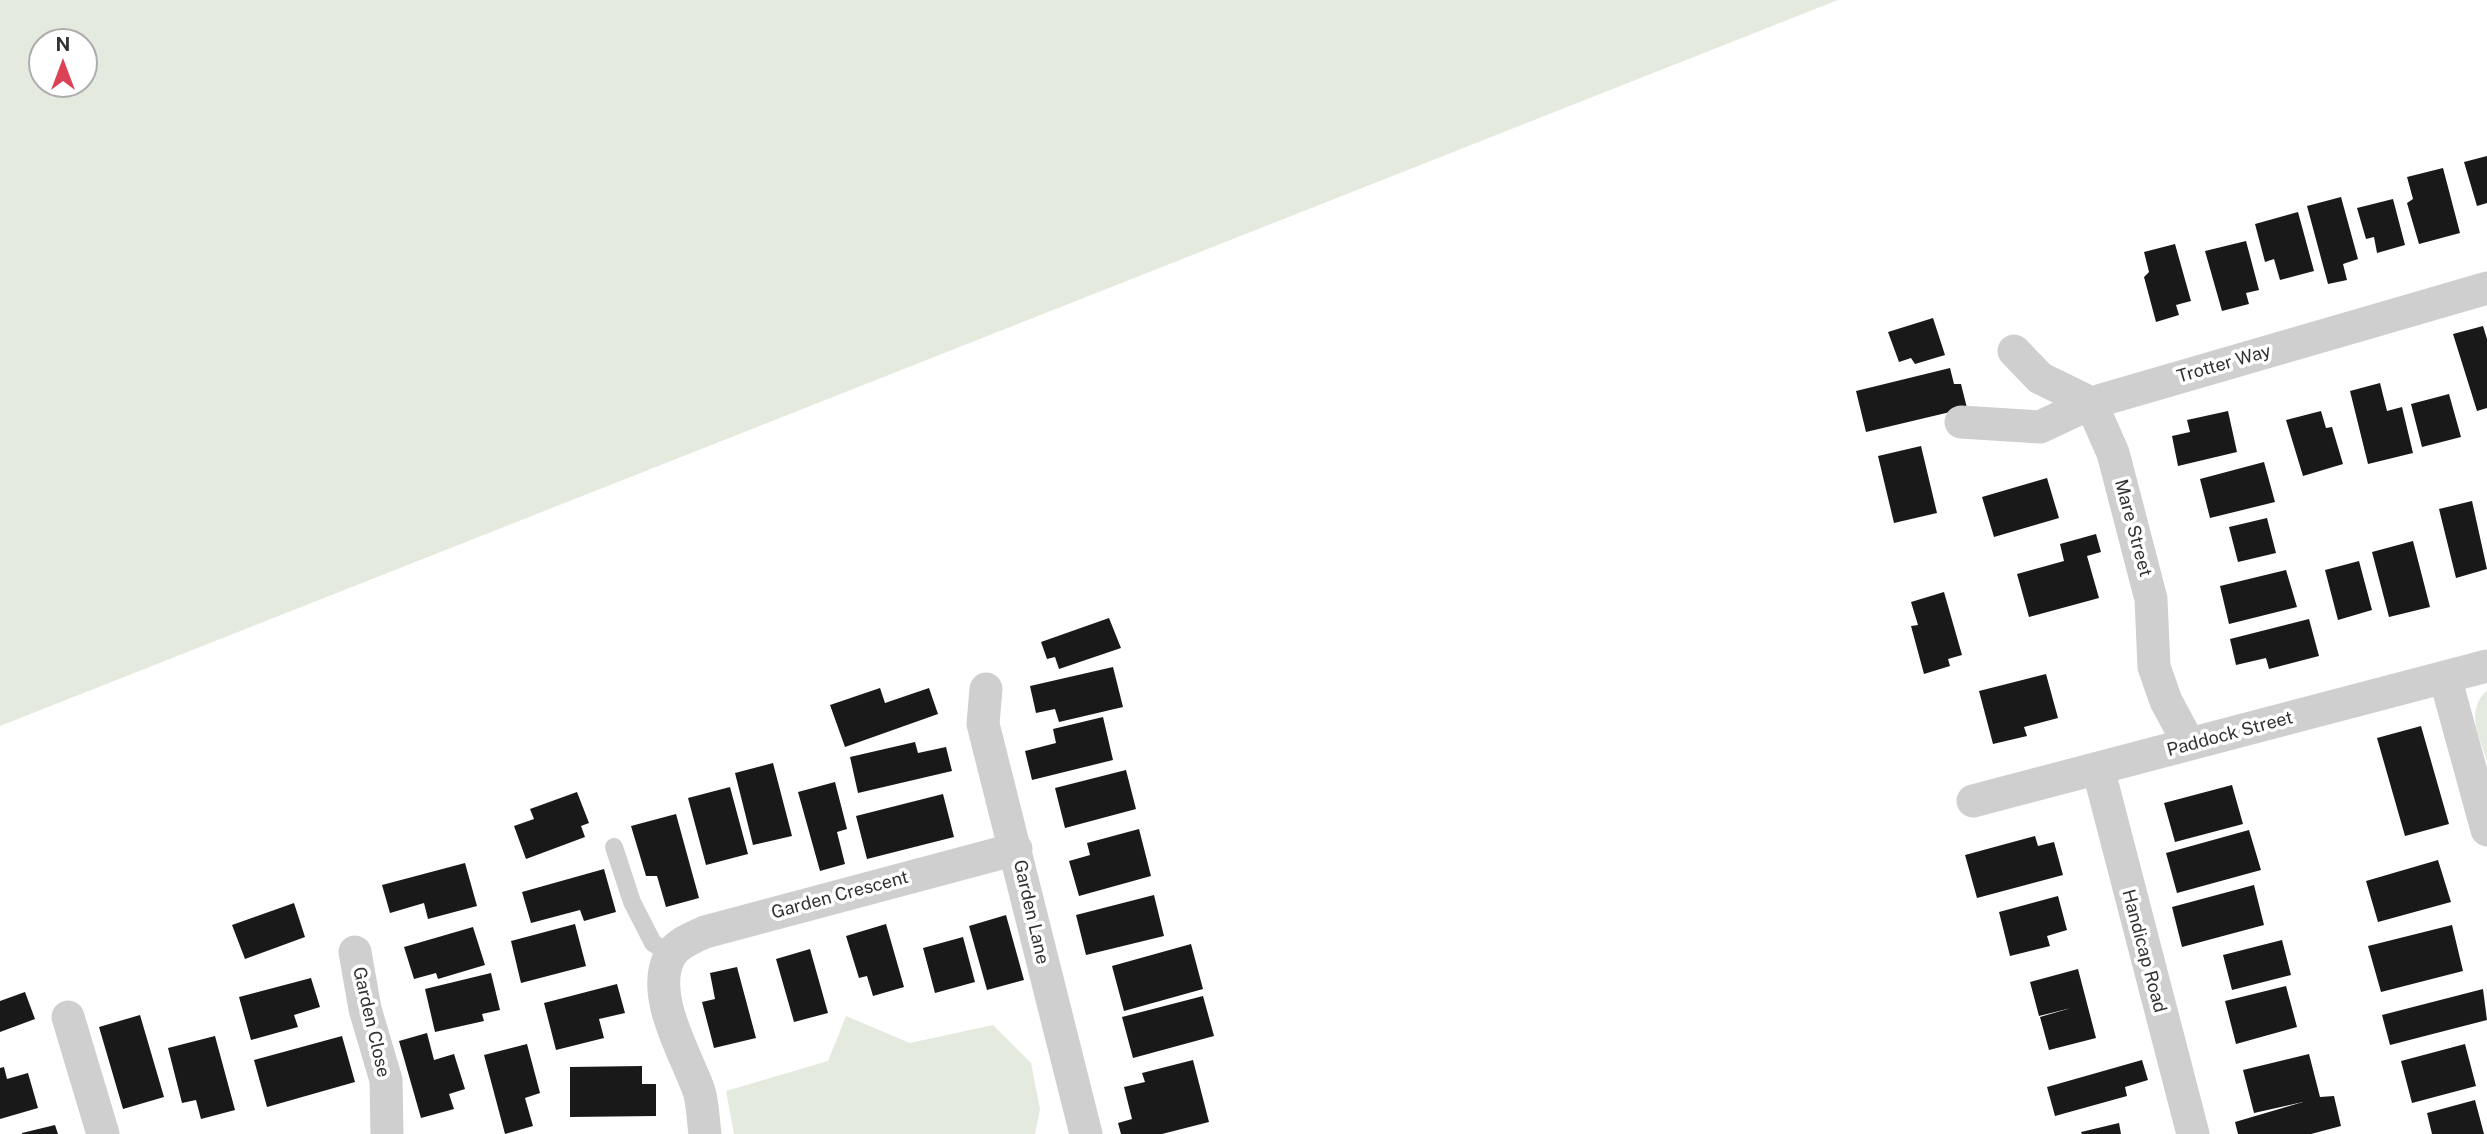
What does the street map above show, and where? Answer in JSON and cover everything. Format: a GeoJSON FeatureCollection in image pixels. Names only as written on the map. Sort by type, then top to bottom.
{"type":"FeatureCollection","features":[{"type":"Feature","properties":{"kind":"street","name":"Trotter Way"},"geometry":{"type":"LineString","coordinates":[[1961,422],[2040,427],[2091,403],[2487,288]]}},
{"type":"Feature","properties":{"kind":"street"},"geometry":{"type":"LineString","coordinates":[[2014,351],[2040,378],[2091,403]]}},
{"type":"Feature","properties":{"kind":"street","name":"Mare Street"},"geometry":{"type":"LineString","coordinates":[[2091,403],[2113,453],[2151,598],[2154,667],[2166,701],[2189,744]]}},
{"type":"Feature","properties":{"kind":"street","name":"Paddock Street"},"geometry":{"type":"LineString","coordinates":[[1973,801],[2487,666]]}},
{"type":"Feature","properties":{"kind":"street"},"geometry":{"type":"LineString","coordinates":[[2445,677],[2487,830]]}},
{"type":"Feature","properties":{"kind":"street","name":"Garden Lane"},"geometry":{"type":"LineString","coordinates":[[986,689],[983,724],[1086,1134]]}},
{"type":"Feature","properties":{"kind":"street","name":"Handicap Road"},"geometry":{"type":"LineString","coordinates":[[2098,768],[2193,1134]]}},
{"type":"Feature","properties":{"kind":"street","name":"Garden Crescent"},"geometry":{"type":"LineString","coordinates":[[671,955],[678,946],[705,932],[1016,849]]}},
{"type":"Feature","properties":{"kind":"street","name":"Garden Close"},"geometry":{"type":"LineString","coordinates":[[355,952],[365,1009],[386,1080],[387,1134]]}},
{"type":"Feature","properties":{"kind":"street"},"geometry":{"type":"LineString","coordinates":[[671,955],[665,986],[673,1030],[699,1093],[705,1134]]}},
{"type":"Feature","properties":{"kind":"street"},"geometry":{"type":"LineString","coordinates":[[68,1017],[103,1134]]}},
{"type":"Feature","properties":{"kind":"lane"},"geometry":{"type":"LineString","coordinates":[[614,847],[632,902],[653,943],[671,955]]}},
{"type":"Feature","properties":{"kind":"shaded area"},"geometry":{"type":"Polygon","coordinates":[[[0,0],[1838,0],[0,726],[0,0]]]}},
{"type":"Feature","properties":{"kind":"shaded area"},"geometry":{"type":"Polygon","coordinates":[[[2487,690],[2487,761],[2475,715],[2480,698],[2487,690]]]}},
{"type":"Feature","properties":{"kind":"shaded area"},"geometry":{"type":"Polygon","coordinates":[[[846,1016],[910,1043],[993,1025],[1031,1063],[1040,1109],[1035,1134],[734,1134],[726,1091],[828,1061],[846,1016]]]}},
{"type":"Feature","properties":{"kind":"building"},"geometry":{"type":"Polygon","coordinates":[[[2487,156],[2487,203],[2477,206],[2464,162],[2487,156]]]}},
{"type":"Feature","properties":{"kind":"building"},"geometry":{"type":"Polygon","coordinates":[[[2443,168],[2460,233],[2419,244],[2407,203],[2413,199],[2407,177],[2443,168]]]}},
{"type":"Feature","properties":{"kind":"building"},"geometry":{"type":"Polygon","coordinates":[[[2341,197],[2358,259],[2343,264],[2347,280],[2328,284],[2307,206],[2341,197]]]}},
{"type":"Feature","properties":{"kind":"building"},"geometry":{"type":"Polygon","coordinates":[[[2393,199],[2405,245],[2377,253],[2374,237],[2366,239],[2357,208],[2393,199]]]}},
{"type":"Feature","properties":{"kind":"building"},"geometry":{"type":"Polygon","coordinates":[[[2298,212],[2314,271],[2280,280],[2274,259],[2265,262],[2255,224],[2298,212]]]}},
{"type":"Feature","properties":{"kind":"building"},"geometry":{"type":"Polygon","coordinates":[[[2246,241],[2259,290],[2246,293],[2249,304],[2222,311],[2205,251],[2246,241]]]}},
{"type":"Feature","properties":{"kind":"building"},"geometry":{"type":"Polygon","coordinates":[[[2175,244],[2191,301],[2176,305],[2179,315],[2156,322],[2144,277],[2149,272],[2144,252],[2175,244]]]}},
{"type":"Feature","properties":{"kind":"building"},"geometry":{"type":"Polygon","coordinates":[[[1933,318],[1945,355],[1915,364],[1911,358],[1899,362],[1888,332],[1933,318]]]}},
{"type":"Feature","properties":{"kind":"building"},"geometry":{"type":"Polygon","coordinates":[[[2483,326],[2487,339],[2487,408],[2477,411],[2453,334],[2483,326]]]}},
{"type":"Feature","properties":{"kind":"building"},"geometry":{"type":"Polygon","coordinates":[[[1950,368],[1954,384],[1961,384],[1967,408],[1866,432],[1856,391],[1950,368]]]}},
{"type":"Feature","properties":{"kind":"building"},"geometry":{"type":"Polygon","coordinates":[[[2380,383],[2387,411],[2402,407],[2413,453],[2368,464],[2350,391],[2380,383]]]}},
{"type":"Feature","properties":{"kind":"building"},"geometry":{"type":"Polygon","coordinates":[[[2449,394],[2461,437],[2422,447],[2411,404],[2449,394]]]}},
{"type":"Feature","properties":{"kind":"building"},"geometry":{"type":"Polygon","coordinates":[[[2228,411],[2237,452],[2178,466],[2172,436],[2190,432],[2187,420],[2228,411]]]}},
{"type":"Feature","properties":{"kind":"building"},"geometry":{"type":"Polygon","coordinates":[[[2321,411],[2326,428],[2332,427],[2343,464],[2303,476],[2286,420],[2321,411]]]}},
{"type":"Feature","properties":{"kind":"building"},"geometry":{"type":"Polygon","coordinates":[[[1921,446],[1937,513],[1894,523],[1878,456],[1921,446]]]}},
{"type":"Feature","properties":{"kind":"building"},"geometry":{"type":"Polygon","coordinates":[[[2264,462],[2275,502],[2210,518],[2200,479],[2264,462]]]}},
{"type":"Feature","properties":{"kind":"building"},"geometry":{"type":"Polygon","coordinates":[[[2047,478],[2059,518],[1994,537],[1982,497],[2047,478]]]}},
{"type":"Feature","properties":{"kind":"building"},"geometry":{"type":"Polygon","coordinates":[[[2472,501],[2487,569],[2456,578],[2439,509],[2472,501]]]}},
{"type":"Feature","properties":{"kind":"building"},"geometry":{"type":"Polygon","coordinates":[[[2267,518],[2276,553],[2238,562],[2229,527],[2267,518]]]}},
{"type":"Feature","properties":{"kind":"building"},"geometry":{"type":"Polygon","coordinates":[[[2096,534],[2101,552],[2087,556],[2099,598],[2029,617],[2017,574],[2064,561],[2060,544],[2096,534]]]}},
{"type":"Feature","properties":{"kind":"building"},"geometry":{"type":"Polygon","coordinates":[[[2413,541],[2430,607],[2389,617],[2372,552],[2413,541]]]}},
{"type":"Feature","properties":{"kind":"building"},"geometry":{"type":"Polygon","coordinates":[[[2359,561],[2372,610],[2338,620],[2325,570],[2359,561]]]}},
{"type":"Feature","properties":{"kind":"building"},"geometry":{"type":"Polygon","coordinates":[[[2286,570],[2297,607],[2229,624],[2220,586],[2286,570]]]}},
{"type":"Feature","properties":{"kind":"building"},"geometry":{"type":"Polygon","coordinates":[[[1944,592],[1962,655],[1948,659],[1950,666],[1924,674],[1911,626],[1918,625],[1911,602],[1944,592]]]}},
{"type":"Feature","properties":{"kind":"building"},"geometry":{"type":"Polygon","coordinates":[[[1109,618],[1121,648],[1059,669],[1055,657],[1047,659],[1041,642],[1109,618]]]}},
{"type":"Feature","properties":{"kind":"building"},"geometry":{"type":"Polygon","coordinates":[[[2309,619],[2319,656],[2269,669],[2266,658],[2236,665],[2230,639],[2309,619]]]}},
{"type":"Feature","properties":{"kind":"building"},"geometry":{"type":"Polygon","coordinates":[[[1113,667],[1123,707],[1059,722],[1055,709],[1036,713],[1030,686],[1113,667]]]}},
{"type":"Feature","properties":{"kind":"building"},"geometry":{"type":"Polygon","coordinates":[[[2046,674],[2058,718],[2024,727],[2027,736],[1993,744],[1979,691],[2046,674]]]}},
{"type":"Feature","properties":{"kind":"building"},"geometry":{"type":"Polygon","coordinates":[[[880,688],[885,703],[929,688],[938,714],[845,747],[830,705],[880,688]]]}},
{"type":"Feature","properties":{"kind":"building"},"geometry":{"type":"Polygon","coordinates":[[[1103,717],[1113,760],[1032,780],[1025,751],[1056,743],[1053,729],[1103,717]]]}},
{"type":"Feature","properties":{"kind":"building"},"geometry":{"type":"Polygon","coordinates":[[[2421,726],[2449,824],[2405,836],[2377,738],[2421,726]]]}},
{"type":"Feature","properties":{"kind":"building"},"geometry":{"type":"Polygon","coordinates":[[[915,742],[918,753],[946,747],[952,771],[858,793],[850,757],[915,742]]]}},
{"type":"Feature","properties":{"kind":"building"},"geometry":{"type":"Polygon","coordinates":[[[773,763],[792,836],[753,845],[735,773],[773,763]]]}},
{"type":"Feature","properties":{"kind":"building"},"geometry":{"type":"Polygon","coordinates":[[[1126,770],[1136,809],[1065,828],[1055,788],[1126,770]]]}},
{"type":"Feature","properties":{"kind":"building"},"geometry":{"type":"Polygon","coordinates":[[[835,782],[847,829],[837,832],[845,864],[820,871],[798,792],[835,782]]]}},
{"type":"Feature","properties":{"kind":"building"},"geometry":{"type":"Polygon","coordinates":[[[2232,785],[2243,824],[2175,842],[2164,803],[2232,785]]]}},
{"type":"Feature","properties":{"kind":"building"},"geometry":{"type":"Polygon","coordinates":[[[730,787],[748,854],[706,865],[688,798],[730,787]]]}},
{"type":"Feature","properties":{"kind":"building"},"geometry":{"type":"Polygon","coordinates":[[[577,792],[589,823],[581,826],[585,837],[526,859],[514,826],[534,819],[530,809],[577,792]]]}},
{"type":"Feature","properties":{"kind":"building"},"geometry":{"type":"Polygon","coordinates":[[[943,794],[954,837],[867,859],[856,816],[943,794]]]}},
{"type":"Feature","properties":{"kind":"building"},"geometry":{"type":"Polygon","coordinates":[[[676,814],[699,898],[666,907],[657,876],[646,876],[631,826],[676,814]]]}},
{"type":"Feature","properties":{"kind":"building"},"geometry":{"type":"Polygon","coordinates":[[[1139,829],[1151,876],[1079,896],[1069,861],[1090,855],[1087,843],[1139,829]]]}},
{"type":"Feature","properties":{"kind":"building"},"geometry":{"type":"Polygon","coordinates":[[[2249,830],[2261,870],[2177,893],[2166,853],[2249,830]]]}},
{"type":"Feature","properties":{"kind":"building"},"geometry":{"type":"Polygon","coordinates":[[[2035,836],[2038,846],[2054,842],[2063,875],[1977,898],[1965,855],[2035,836]]]}},
{"type":"Feature","properties":{"kind":"building"},"geometry":{"type":"Polygon","coordinates":[[[2438,860],[2451,902],[2378,922],[2366,881],[2438,860]]]}},
{"type":"Feature","properties":{"kind":"building"},"geometry":{"type":"Polygon","coordinates":[[[465,863],[477,906],[428,919],[424,903],[390,913],[382,885],[465,863]]]}},
{"type":"Feature","properties":{"kind":"building"},"geometry":{"type":"Polygon","coordinates":[[[604,869],[616,912],[584,921],[580,910],[531,923],[522,892],[604,869]]]}},
{"type":"Feature","properties":{"kind":"building"},"geometry":{"type":"Polygon","coordinates":[[[2254,885],[2264,925],[2182,947],[2172,907],[2254,885]]]}},
{"type":"Feature","properties":{"kind":"building"},"geometry":{"type":"Polygon","coordinates":[[[1154,895],[1164,936],[1086,955],[1076,915],[1154,895]]]}},
{"type":"Feature","properties":{"kind":"building"},"geometry":{"type":"Polygon","coordinates":[[[2058,896],[2067,930],[2047,936],[2050,946],[2010,956],[1999,912],[2058,896]]]}},
{"type":"Feature","properties":{"kind":"building"},"geometry":{"type":"Polygon","coordinates":[[[294,903],[305,937],[245,959],[232,925],[294,903]]]}},
{"type":"Feature","properties":{"kind":"building"},"geometry":{"type":"Polygon","coordinates":[[[1006,915],[1024,980],[987,990],[969,926],[1006,915]]]}},
{"type":"Feature","properties":{"kind":"building"},"geometry":{"type":"Polygon","coordinates":[[[575,924],[586,966],[521,983],[511,941],[575,924]]]}},
{"type":"Feature","properties":{"kind":"building"},"geometry":{"type":"Polygon","coordinates":[[[886,924],[904,987],[873,996],[867,976],[859,978],[846,936],[886,924]]]}},
{"type":"Feature","properties":{"kind":"building"},"geometry":{"type":"Polygon","coordinates":[[[2452,925],[2463,971],[2381,992],[2368,946],[2452,925]]]}},
{"type":"Feature","properties":{"kind":"building"},"geometry":{"type":"Polygon","coordinates":[[[473,927],[485,965],[438,979],[436,973],[414,979],[404,947],[473,927]]]}},
{"type":"Feature","properties":{"kind":"building"},"geometry":{"type":"Polygon","coordinates":[[[963,937],[975,982],[935,993],[923,948],[963,937]]]}},
{"type":"Feature","properties":{"kind":"building"},"geometry":{"type":"Polygon","coordinates":[[[2282,940],[2291,975],[2232,990],[2223,955],[2282,940]]]}},
{"type":"Feature","properties":{"kind":"building"},"geometry":{"type":"Polygon","coordinates":[[[1191,944],[1203,989],[1124,1011],[1112,966],[1191,944]]]}},
{"type":"Feature","properties":{"kind":"building"},"geometry":{"type":"Polygon","coordinates":[[[810,949],[828,1013],[794,1022],[776,959],[810,949]]]}},
{"type":"Feature","properties":{"kind":"building"},"geometry":{"type":"Polygon","coordinates":[[[737,967],[756,1038],[714,1048],[702,1002],[715,999],[710,973],[737,967]]]}},
{"type":"Feature","properties":{"kind":"building"},"geometry":{"type":"Polygon","coordinates":[[[2078,969],[2096,1038],[2049,1050],[2040,1017],[2071,1008],[2039,1016],[2030,982],[2078,969]]]}},
{"type":"Feature","properties":{"kind":"building"},"geometry":{"type":"Polygon","coordinates":[[[491,973],[500,1010],[482,1014],[484,1021],[435,1032],[425,989],[491,973]]]}},
{"type":"Feature","properties":{"kind":"building"},"geometry":{"type":"Polygon","coordinates":[[[311,978],[320,1007],[294,1015],[298,1027],[251,1040],[239,997],[311,978]]]}},
{"type":"Feature","properties":{"kind":"building"},"geometry":{"type":"Polygon","coordinates":[[[617,984],[625,1013],[599,1019],[604,1038],[556,1050],[544,1003],[617,984]]]}},
{"type":"Feature","properties":{"kind":"building"},"geometry":{"type":"Polygon","coordinates":[[[2286,986],[2297,1027],[2236,1044],[2225,1001],[2286,986]]]}},
{"type":"Feature","properties":{"kind":"building"},"geometry":{"type":"Polygon","coordinates":[[[2483,989],[2487,1020],[2390,1045],[2382,1015],[2483,989]]]}},
{"type":"Feature","properties":{"kind":"building"},"geometry":{"type":"Polygon","coordinates":[[[25,992],[35,1019],[0,1032],[0,1001],[25,992]]]}},
{"type":"Feature","properties":{"kind":"building"},"geometry":{"type":"Polygon","coordinates":[[[1203,996],[1214,1036],[1133,1058],[1122,1017],[1203,996]]]}},
{"type":"Feature","properties":{"kind":"building"},"geometry":{"type":"Polygon","coordinates":[[[140,1015],[164,1097],[123,1109],[99,1027],[140,1015]]]}},
{"type":"Feature","properties":{"kind":"building"},"geometry":{"type":"Polygon","coordinates":[[[427,1033],[434,1060],[454,1054],[465,1089],[449,1094],[454,1109],[421,1118],[399,1041],[427,1033]]]}},
{"type":"Feature","properties":{"kind":"building"},"geometry":{"type":"Polygon","coordinates":[[[215,1036],[235,1110],[201,1119],[196,1100],[182,1103],[168,1048],[215,1036]]]}},
{"type":"Feature","properties":{"kind":"building"},"geometry":{"type":"Polygon","coordinates":[[[342,1036],[355,1082],[267,1107],[254,1060],[342,1036]]]}},
{"type":"Feature","properties":{"kind":"building"},"geometry":{"type":"Polygon","coordinates":[[[527,1044],[540,1093],[525,1098],[533,1126],[505,1134],[484,1055],[527,1044]]]}},
{"type":"Feature","properties":{"kind":"building"},"geometry":{"type":"Polygon","coordinates":[[[2465,1044],[2476,1086],[2412,1103],[2401,1061],[2465,1044]]]}},
{"type":"Feature","properties":{"kind":"building"},"geometry":{"type":"Polygon","coordinates":[[[2309,1054],[2320,1097],[2334,1096],[2341,1126],[2311,1134],[2238,1134],[2235,1122],[2303,1102],[2254,1113],[2243,1070],[2309,1054]]]}},
{"type":"Feature","properties":{"kind":"building"},"geometry":{"type":"Polygon","coordinates":[[[1193,1060],[1209,1122],[1162,1134],[1121,1134],[1118,1123],[1132,1119],[1124,1087],[1145,1082],[1142,1073],[1193,1060]]]}},
{"type":"Feature","properties":{"kind":"building"},"geometry":{"type":"Polygon","coordinates":[[[2142,1060],[2148,1080],[2125,1087],[2127,1096],[2055,1116],[2047,1087],[2142,1060]]]}},
{"type":"Feature","properties":{"kind":"building"},"geometry":{"type":"Polygon","coordinates":[[[642,1066],[642,1084],[656,1084],[656,1116],[570,1117],[570,1067],[642,1066]]]}},
{"type":"Feature","properties":{"kind":"building"},"geometry":{"type":"Polygon","coordinates":[[[4,1067],[7,1079],[28,1073],[38,1108],[0,1119],[0,1068],[4,1067]]]}},
{"type":"Feature","properties":{"kind":"building"},"geometry":{"type":"Polygon","coordinates":[[[2475,1100],[2484,1134],[2432,1134],[2427,1113],[2475,1100]]]}},
{"type":"Feature","properties":{"kind":"building"},"geometry":{"type":"Polygon","coordinates":[[[2119,1123],[2121,1134],[2081,1132],[2119,1123]]]}},
{"type":"Feature","properties":{"kind":"building"},"geometry":{"type":"Polygon","coordinates":[[[55,1125],[58,1134],[22,1134],[22,1133],[55,1125]]]}}]}
